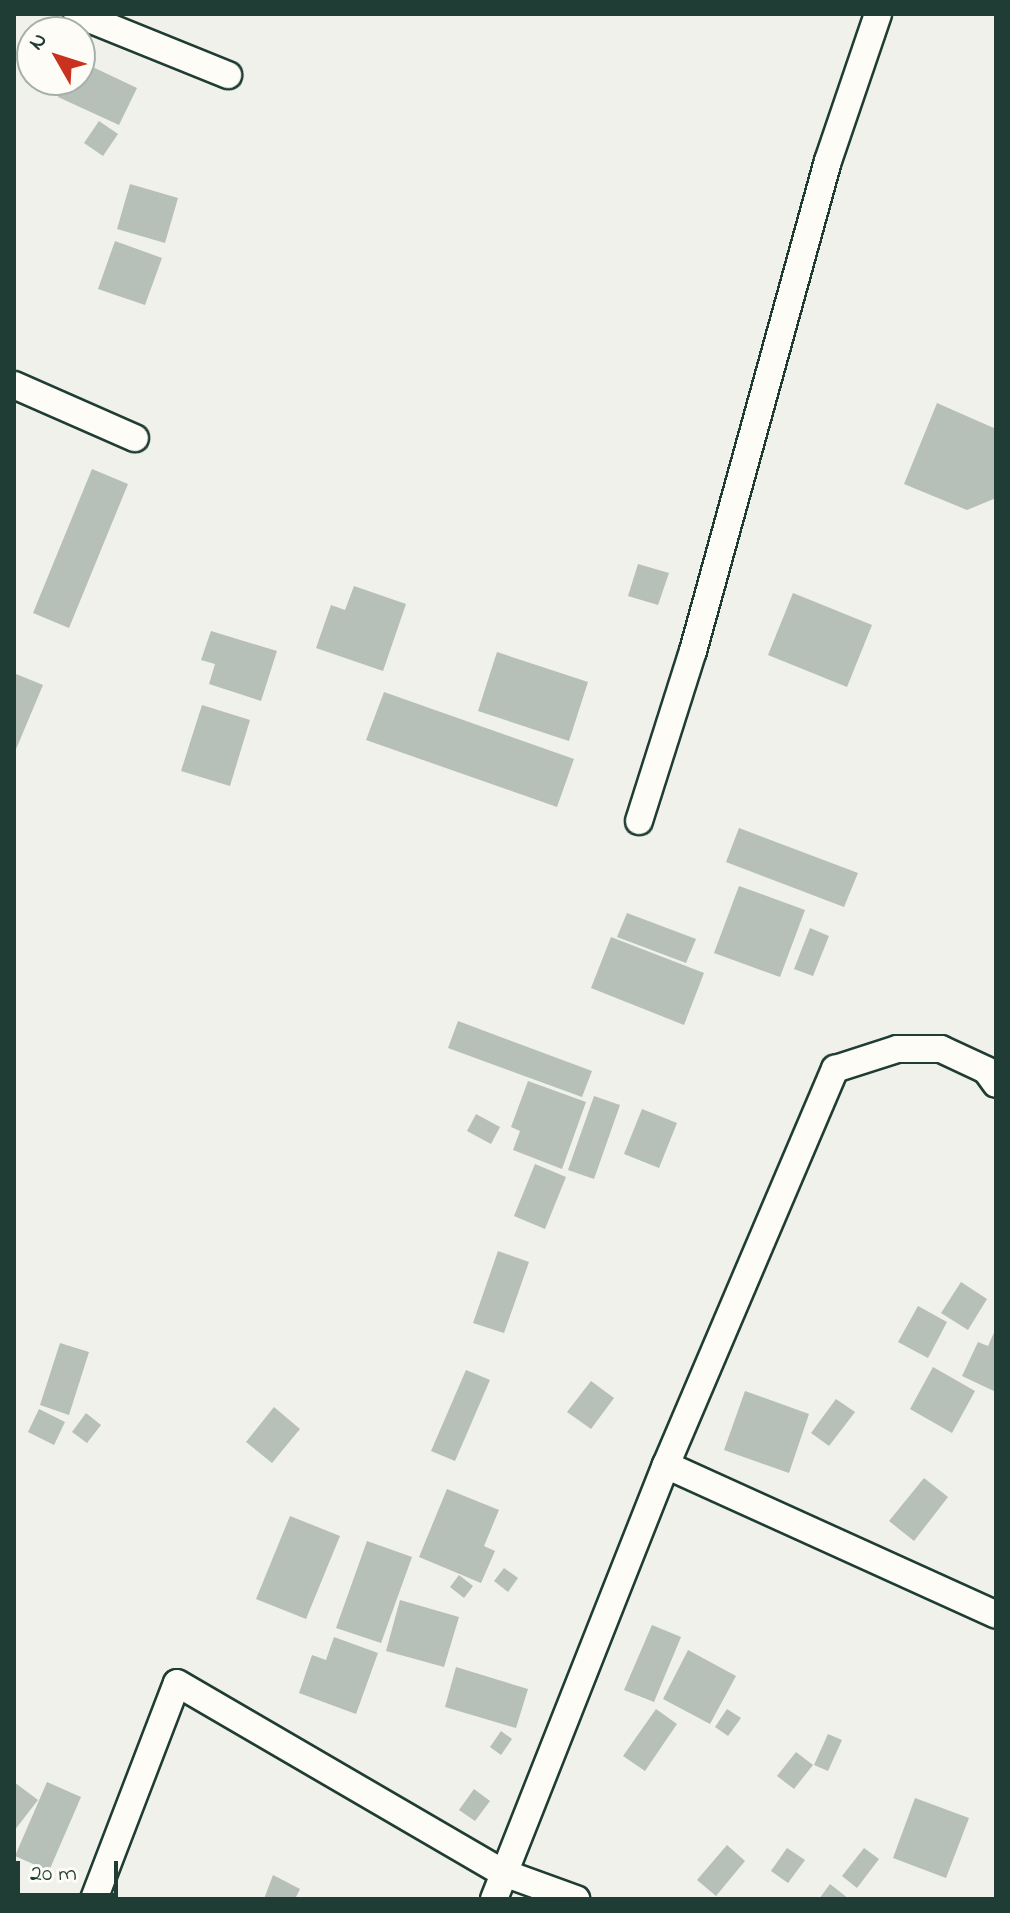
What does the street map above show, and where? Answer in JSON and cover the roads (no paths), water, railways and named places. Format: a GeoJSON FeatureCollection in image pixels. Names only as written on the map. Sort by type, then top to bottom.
{"type":"FeatureCollection","features":[{"type":"Feature","properties":{"kind":"street"},"geometry":{"type":"LineString","coordinates":[[77,14],[228,75]]}},
{"type":"Feature","properties":{"kind":"street"},"geometry":{"type":"LineString","coordinates":[[639,821],[693,651],[828,161],[878,14]]}},
{"type":"Feature","properties":{"kind":"street"},"geometry":{"type":"LineString","coordinates":[[14,385],[135,438]]}},
{"type":"Feature","properties":{"kind":"street"},"geometry":{"type":"LineString","coordinates":[[494,1899],[666,1465],[835,1069],[897,1049],[941,1049],[986,1070],[996,1084]]}},
{"type":"Feature","properties":{"kind":"street"},"geometry":{"type":"LineString","coordinates":[[666,1465],[996,1615]]}},
{"type":"Feature","properties":{"kind":"street"},"geometry":{"type":"LineString","coordinates":[[94,1899],[177,1683],[504,1873],[576,1899]]}}]}
